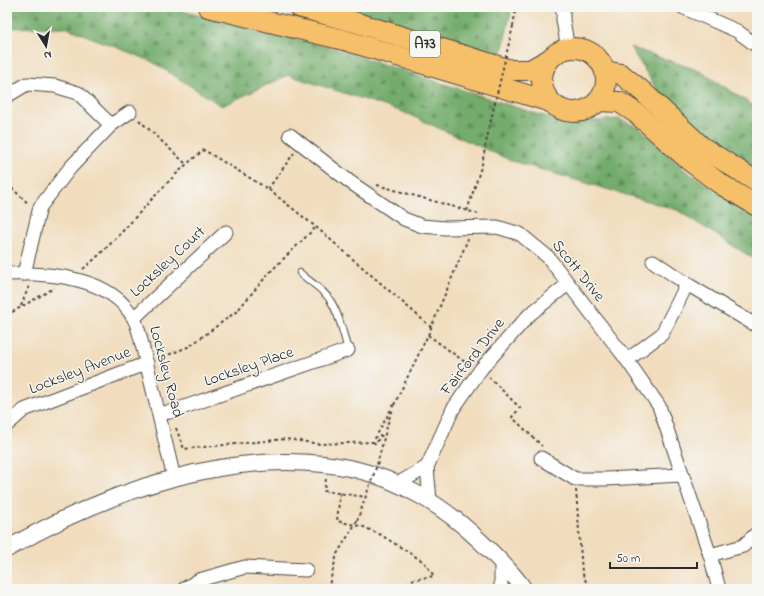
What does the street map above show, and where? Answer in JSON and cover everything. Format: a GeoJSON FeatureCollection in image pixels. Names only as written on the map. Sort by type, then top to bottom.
{"type":"FeatureCollection","features":[{"type":"Feature","properties":{"kind":"main road","name":"A73"},"geometry":{"type":"LineString","coordinates":[[208,7],[344,40],[551,102],[562,109],[575,112],[592,106],[598,101]]}},
{"type":"Feature","properties":{"kind":"main road","name":"A73"},"geometry":{"type":"LineString","coordinates":[[299,7],[351,21],[511,70],[530,70],[550,59],[558,52],[568,49]]}},
{"type":"Feature","properties":{"kind":"main road"},"geometry":{"type":"LineString","coordinates":[[568,49],[578,48],[591,53],[601,63],[605,71],[605,87],[598,101],[619,102],[636,113],[691,162],[719,183],[757,206]]}},
{"type":"Feature","properties":{"kind":"main road"},"geometry":{"type":"LineString","coordinates":[[550,59],[542,76],[542,85],[551,102]]}},
{"type":"Feature","properties":{"kind":"main road"},"geometry":{"type":"LineString","coordinates":[[605,71],[621,74],[642,91],[702,147],[757,182]]}},
{"type":"Feature","properties":{"kind":"street"},"geometry":{"type":"LineString","coordinates":[[563,7],[563,20],[568,49]]}},
{"type":"Feature","properties":{"kind":"street"},"geometry":{"type":"LineString","coordinates":[[682,7],[737,31],[757,46]]}},
{"type":"Feature","properties":{"kind":"street"},"geometry":{"type":"LineString","coordinates":[[7,96],[27,84],[55,86],[78,93],[111,125]]}},
{"type":"Feature","properties":{"kind":"street"},"geometry":{"type":"LineString","coordinates":[[29,275],[40,207],[70,168],[111,125],[130,112]]}},
{"type":"Feature","properties":{"kind":"street","name":"Scott Drive"},"geometry":{"type":"LineString","coordinates":[[295,140],[350,182],[404,219],[422,226],[445,228],[497,227],[520,234],[548,257],[627,360],[659,406],[710,555],[719,589]]}},
{"type":"Feature","properties":{"kind":"street","name":"Locksley Court"},"geometry":{"type":"LineString","coordinates":[[134,318],[226,232]]}},
{"type":"Feature","properties":{"kind":"street"},"geometry":{"type":"LineString","coordinates":[[653,261],[687,284],[757,326]]}},
{"type":"Feature","properties":{"kind":"street","name":"Locksley Road"},"geometry":{"type":"LineString","coordinates":[[7,274],[71,279],[102,289],[121,303],[134,318],[147,363],[165,413],[174,478]]}},
{"type":"Feature","properties":{"kind":"street","name":"Fairford Drive"},"geometry":{"type":"LineString","coordinates":[[430,501],[427,467],[453,409],[481,369],[529,315],[568,284]]}},
{"type":"Feature","properties":{"kind":"street"},"geometry":{"type":"LineString","coordinates":[[627,360],[662,334],[687,284]]}},
{"type":"Feature","properties":{"kind":"street","name":"Locksley Place"},"geometry":{"type":"LineString","coordinates":[[165,413],[348,350]]}},
{"type":"Feature","properties":{"kind":"street","name":"Locksley Avenue"},"geometry":{"type":"LineString","coordinates":[[7,425],[24,410],[147,363]]}},
{"type":"Feature","properties":{"kind":"street"},"geometry":{"type":"LineString","coordinates":[[541,458],[575,479],[682,475]]}},
{"type":"Feature","properties":{"kind":"street"},"geometry":{"type":"LineString","coordinates":[[8,551],[70,515],[110,498],[174,478],[242,465],[304,462],[354,469],[397,484],[430,501],[465,527],[501,561],[524,589]]}},
{"type":"Feature","properties":{"kind":"street"},"geometry":{"type":"LineString","coordinates":[[397,484],[427,467]]}},
{"type":"Feature","properties":{"kind":"street"},"geometry":{"type":"LineString","coordinates":[[710,555],[743,546],[757,533]]}},
{"type":"Feature","properties":{"kind":"street"},"geometry":{"type":"LineString","coordinates":[[501,561],[501,589]]}},
{"type":"Feature","properties":{"kind":"street"},"geometry":{"type":"LineString","coordinates":[[184,589],[199,580],[245,567],[306,570]]}},
{"type":"Feature","properties":{"kind":"lane"},"geometry":{"type":"LineString","coordinates":[[300,273],[323,292],[330,300],[340,324],[348,350]]}},
{"type":"Feature","properties":{"kind":"path"},"geometry":{"type":"LineString","coordinates":[[466,211],[482,164],[516,7]]}},
{"type":"Feature","properties":{"kind":"path"},"geometry":{"type":"LineString","coordinates":[[130,112],[186,164]]}},
{"type":"Feature","properties":{"kind":"path"},"geometry":{"type":"LineString","coordinates":[[268,189],[295,140]]}},
{"type":"Feature","properties":{"kind":"path"},"geometry":{"type":"LineString","coordinates":[[7,184],[28,203],[40,207]]}},
{"type":"Feature","properties":{"kind":"path"},"geometry":{"type":"LineString","coordinates":[[373,442],[394,404],[428,335],[477,214],[376,185]]}},
{"type":"Feature","properties":{"kind":"path"},"geometry":{"type":"LineString","coordinates":[[147,363],[190,346],[237,311],[269,273],[316,227]]}},
{"type":"Feature","properties":{"kind":"path"},"geometry":{"type":"LineString","coordinates":[[20,307],[29,275]]}},
{"type":"Feature","properties":{"kind":"path"},"geometry":{"type":"LineString","coordinates":[[428,335],[466,364],[481,369],[520,408],[512,416],[543,444],[541,458]]}},
{"type":"Feature","properties":{"kind":"path"},"geometry":{"type":"LineString","coordinates":[[328,589],[337,554],[357,521],[366,496],[377,465],[394,404]]}},
{"type":"Feature","properties":{"kind":"path"},"geometry":{"type":"LineString","coordinates":[[165,413],[184,449],[286,439],[320,444],[373,442],[376,444],[380,436],[385,436]]}},
{"type":"Feature","properties":{"kind":"path"},"geometry":{"type":"LineString","coordinates":[[328,466],[324,491],[366,496]]}},
{"type":"Feature","properties":{"kind":"path"},"geometry":{"type":"LineString","coordinates":[[575,479],[582,572],[589,589]]}},
{"type":"Feature","properties":{"kind":"path"},"geometry":{"type":"LineString","coordinates":[[340,493],[337,521],[353,526],[364,527],[381,535],[424,562],[434,576],[411,580],[403,589]]}},
{"type":"Feature","properties":{"kind":"green space"},"geometry":{"type":"Polygon","coordinates":[[[7,7],[166,7],[336,49],[537,114],[570,123],[619,119],[640,128],[686,171],[757,218],[757,261],[677,210],[512,161],[403,112],[288,75],[222,106],[151,61],[65,27],[7,28],[7,7]]]}},
{"type":"Feature","properties":{"kind":"green space"},"geometry":{"type":"Polygon","coordinates":[[[322,7],[512,7],[500,62],[322,7]]]}},
{"type":"Feature","properties":{"kind":"green space"},"geometry":{"type":"Polygon","coordinates":[[[630,47],[700,71],[757,108],[757,176],[707,140],[666,104],[630,47]]]}}]}
